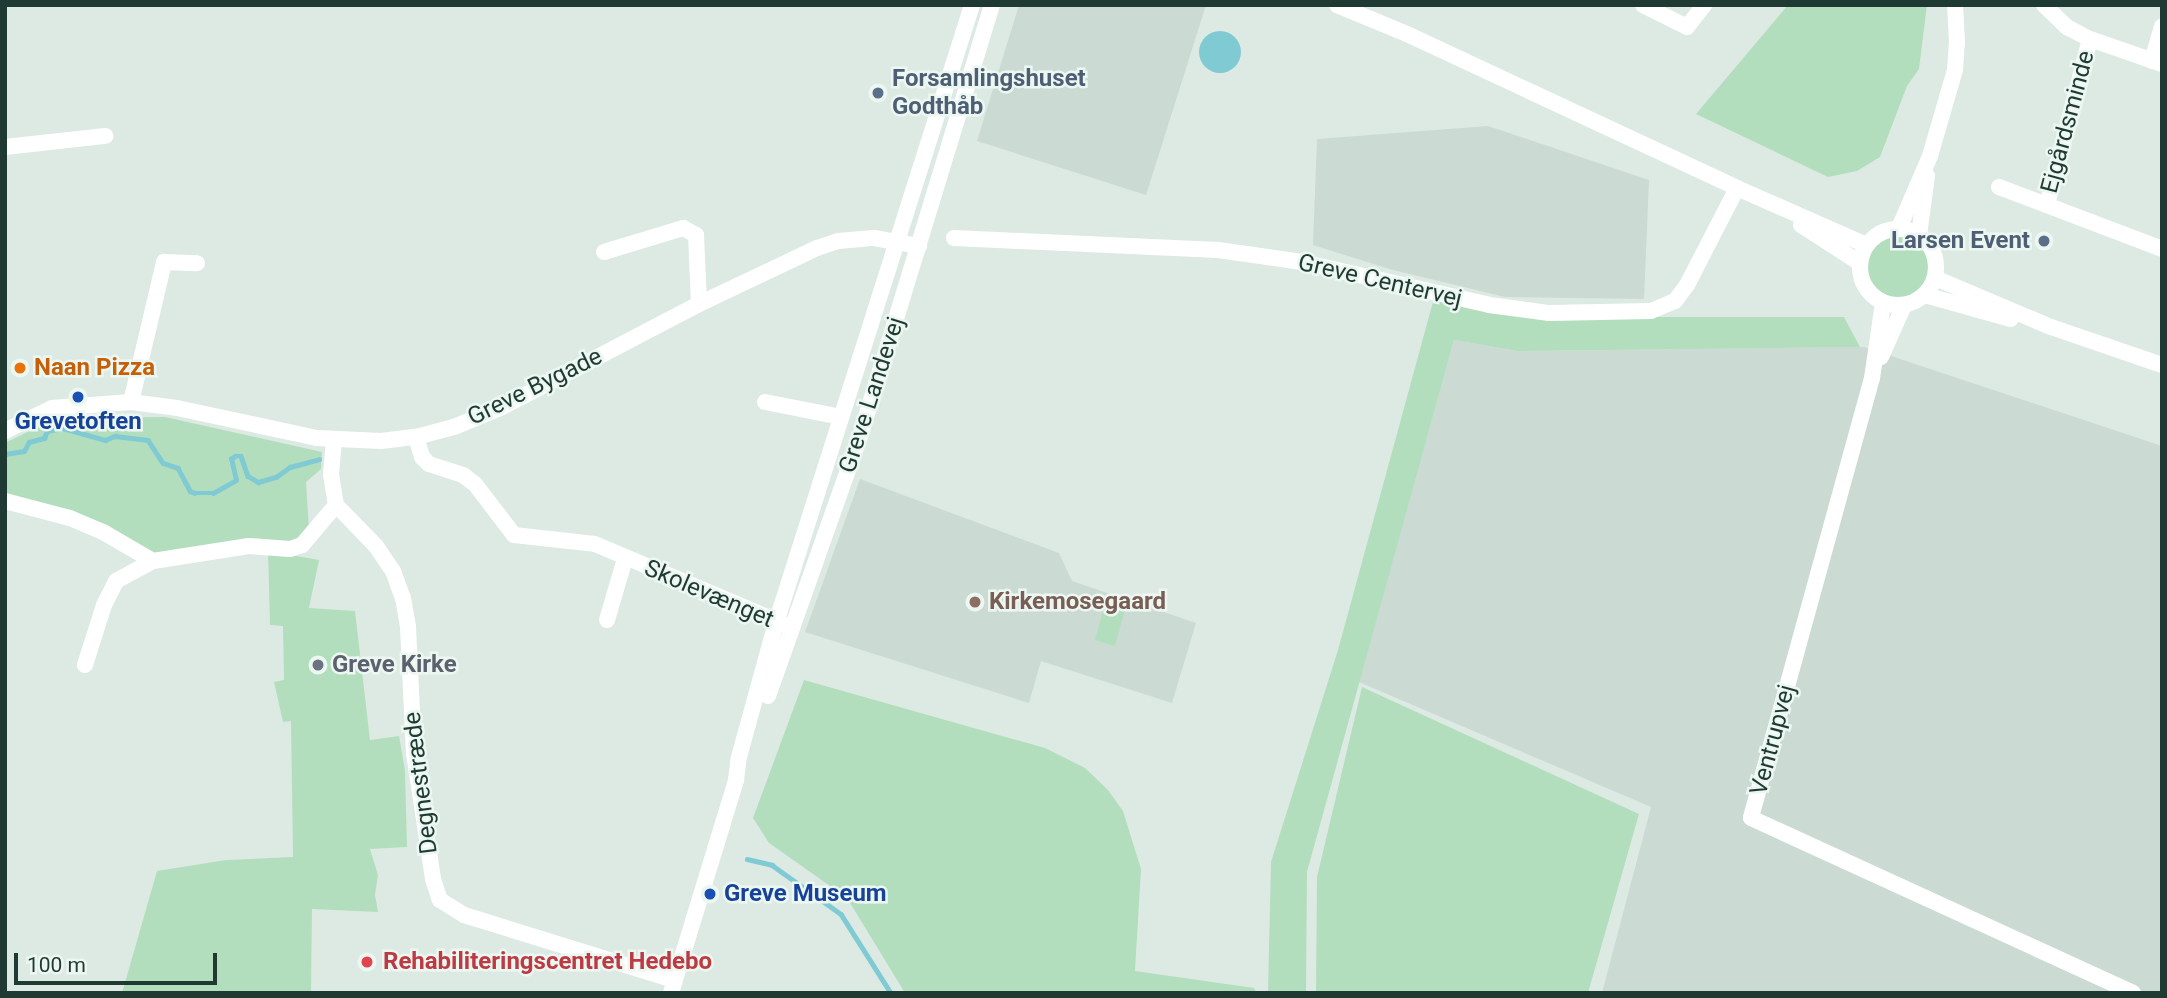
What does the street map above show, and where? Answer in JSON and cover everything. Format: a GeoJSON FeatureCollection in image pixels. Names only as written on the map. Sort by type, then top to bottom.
{"type":"FeatureCollection","features":[{"type":"Feature","properties":{"kind":"street","name":"Greve Landevej"},"geometry":{"type":"LineString","coordinates":[[673,986],[736,780],[747,760],[841,417],[972,5]]}},
{"type":"Feature","properties":{"kind":"street","name":"Greve Landevej"},"geometry":{"type":"LineString","coordinates":[[784,625],[862,430],[992,5]]}},
{"type":"Feature","properties":{"kind":"street"},"geometry":{"type":"LineString","coordinates":[[1338,5],[1582,114],[1764,201],[1866,245]]}},
{"type":"Feature","properties":{"kind":"street"},"geometry":{"type":"LineString","coordinates":[[1643,5],[1687,27],[1704,5]]}},
{"type":"Feature","properties":{"kind":"street"},"geometry":{"type":"LineString","coordinates":[[1899,228],[1930,156],[1955,70],[1955,5]]}},
{"type":"Feature","properties":{"kind":"street","name":"Ejgårdsminde"},"geometry":{"type":"LineString","coordinates":[[2045,5],[2067,27],[2090,39],[2157,62],[2162,26]]}},
{"type":"Feature","properties":{"kind":"street","name":"Ejgårdsminde"},"geometry":{"type":"LineString","coordinates":[[2047,205],[2090,39]]}},
{"type":"Feature","properties":{"kind":"street"},"geometry":{"type":"LineString","coordinates":[[5,147],[105,136]]}},
{"type":"Feature","properties":{"kind":"street"},"geometry":{"type":"LineString","coordinates":[[1919,234],[1930,156]]}},
{"type":"Feature","properties":{"kind":"street","name":"Ejgårdsminde"},"geometry":{"type":"LineString","coordinates":[[1999,187],[2162,249]]}},
{"type":"Feature","properties":{"kind":"street","name":"Greve Centervej"},"geometry":{"type":"LineString","coordinates":[[954,238],[1219,250],[1302,262],[1489,305],[1549,313],[1651,311],[1675,301],[1687,285],[1737,188]]}},
{"type":"Feature","properties":{"kind":"street"},"geometry":{"type":"LineString","coordinates":[[1764,201],[1860,263]]}},
{"type":"Feature","properties":{"kind":"street"},"geometry":{"type":"LineString","coordinates":[[604,251],[683,228],[696,235],[699,304]]}},
{"type":"Feature","properties":{"kind":"street"},"geometry":{"type":"LineString","coordinates":[[1899,228],[1919,234],[1934,253],[1935,278],[1924,295],[1903,305],[1883,303],[1865,287],[1860,263],[1866,245],[1886,230],[1899,228]]}},
{"type":"Feature","properties":{"kind":"street","name":"Greve Bygade"},"geometry":{"type":"LineString","coordinates":[[5,431],[52,408],[131,402],[177,408],[289,434],[334,440],[381,442],[416,437],[454,427],[502,407],[790,258],[829,244],[874,238],[919,246]]}},
{"type":"Feature","properties":{"kind":"street"},"geometry":{"type":"LineString","coordinates":[[131,402],[164,262],[197,263]]}},
{"type":"Feature","properties":{"kind":"street"},"geometry":{"type":"LineString","coordinates":[[1935,278],[2051,327],[2162,365]]}},
{"type":"Feature","properties":{"kind":"street"},"geometry":{"type":"LineString","coordinates":[[1924,295],[1989,315],[2051,327]]}},
{"type":"Feature","properties":{"kind":"street","name":"Ventrupvej"},"geometry":{"type":"LineString","coordinates":[[1883,303],[1872,378],[1751,818],[2133,993]]}},
{"type":"Feature","properties":{"kind":"street","name":"Ventrupvej"},"geometry":{"type":"LineString","coordinates":[[1872,378],[1903,305]]}},
{"type":"Feature","properties":{"kind":"street","name":"Greve Landevej"},"geometry":{"type":"LineString","coordinates":[[765,402],[841,417]]}},
{"type":"Feature","properties":{"kind":"street","name":"Skolevænget"},"geometry":{"type":"LineString","coordinates":[[416,437],[422,457],[429,464],[463,475],[475,484],[514,535],[595,544],[784,625]]}},
{"type":"Feature","properties":{"kind":"street"},"geometry":{"type":"LineString","coordinates":[[85,666],[104,605],[116,581],[153,561],[249,546],[290,549],[302,545],[312,536],[336,505],[331,474],[334,440]]}},
{"type":"Feature","properties":{"kind":"street"},"geometry":{"type":"LineString","coordinates":[[5,501],[70,518],[103,532],[153,561]]}},
{"type":"Feature","properties":{"kind":"street","name":"Degnestræde"},"geometry":{"type":"LineString","coordinates":[[336,505],[376,546],[393,571],[403,598],[408,627],[414,753],[433,879],[440,900],[464,915],[673,986]]}},
{"type":"Feature","properties":{"kind":"street","name":"Skolevænget"},"geometry":{"type":"LineString","coordinates":[[607,620],[625,559]]}},
{"type":"Feature","properties":{"kind":"shaded area"},"geometry":{"type":"Polygon","coordinates":[[[1019,5],[1206,5],[1146,195],[977,141],[1019,5]]]}},
{"type":"Feature","properties":{"kind":"shaded area"},"geometry":{"type":"Polygon","coordinates":[[[1488,126],[1649,180],[1644,299],[1505,297],[1393,270],[1313,245],[1317,139],[1488,126]]]}},
{"type":"Feature","properties":{"kind":"shaded area"},"geometry":{"type":"Polygon","coordinates":[[[1454,340],[1517,351],[1864,347],[2162,446],[2162,993],[1602,993],[1651,807],[1359,682],[1454,340]]]}},
{"type":"Feature","properties":{"kind":"shaded area","name":"Kirkemosegaard"},"geometry":{"type":"Polygon","coordinates":[[[860,479],[1059,553],[1072,581],[1196,623],[1172,703],[1041,661],[1029,703],[805,632],[860,479]]]}},
{"type":"Feature","properties":{"kind":"green space"},"geometry":{"type":"Polygon","coordinates":[[[1788,5],[1927,5],[1919,69],[1907,86],[1880,157],[1857,171],[1828,177],[1696,114],[1788,5]]]}},
{"type":"Feature","properties":{"kind":"green space"},"geometry":{"type":"Polygon","coordinates":[[[1899,232],[1918,238],[1928,248],[1934,267],[1928,286],[1918,296],[1899,302],[1880,296],[1870,286],[1864,267],[1870,248],[1880,238],[1899,232]]]}},
{"type":"Feature","properties":{"kind":"green space"},"geometry":{"type":"Polygon","coordinates":[[[1434,298],[1537,317],[1844,317],[1860,347],[1517,351],[1454,340],[1307,872],[1306,993],[1268,993],[1271,862],[1338,650],[1434,298]]]}},
{"type":"Feature","properties":{"kind":"green space"},"geometry":{"type":"Polygon","coordinates":[[[165,417],[322,452],[321,469],[306,482],[309,530],[300,541],[154,556],[63,512],[5,493],[5,443],[42,425],[63,418],[165,417]]]}},
{"type":"Feature","properties":{"kind":"green space"},"geometry":{"type":"Polygon","coordinates":[[[268,551],[319,560],[309,608],[355,611],[370,740],[399,736],[405,770],[407,847],[370,849],[378,875],[375,895],[378,912],[312,909],[311,993],[122,993],[157,871],[226,860],[293,857],[291,721],[283,722],[274,682],[284,680],[283,626],[270,625],[268,551]]]}},
{"type":"Feature","properties":{"kind":"green space"},"geometry":{"type":"Polygon","coordinates":[[[1106,600],[1126,606],[1115,646],[1095,640],[1106,600]]]}},
{"type":"Feature","properties":{"kind":"green space"},"geometry":{"type":"Polygon","coordinates":[[[804,680],[1045,748],[1085,768],[1108,790],[1123,811],[1141,869],[1135,971],[1254,988],[1256,993],[905,993],[847,898],[769,843],[753,818],[804,680]]]}},
{"type":"Feature","properties":{"kind":"green space"},"geometry":{"type":"Polygon","coordinates":[[[1362,687],[1639,814],[1588,993],[1316,993],[1317,877],[1362,687]]]}},
{"type":"Feature","properties":{"kind":"water"},"geometry":{"type":"Polygon","coordinates":[[[1220,31],[1235,37],[1241,52],[1235,67],[1220,73],[1205,67],[1199,52],[1205,37],[1220,31]]]}},
{"type":"Feature","properties":{"kind":"waterway"},"geometry":{"type":"LineString","coordinates":[[5,454],[24,451],[29,442],[44,438],[47,431],[63,428],[105,440],[115,436],[148,440],[163,463],[178,468],[190,491],[195,493],[213,493],[236,480],[231,459],[235,456],[241,456],[248,476],[258,482],[276,477],[290,467],[319,459]]}},
{"type":"Feature","properties":{"kind":"waterway"},"geometry":{"type":"LineString","coordinates":[[747,859],[772,865],[841,914],[891,993]]}},
{"type":"Feature","properties":{"kind":"place","name":"Forsamlingshuset Godthåb"},"geometry":{"type":"Point","coordinates":[878,93]}},
{"type":"Feature","properties":{"kind":"place","name":"Larsen Event"},"geometry":{"type":"Point","coordinates":[2044,241]}},
{"type":"Feature","properties":{"kind":"place","name":"Naan Pizza"},"geometry":{"type":"Point","coordinates":[20,368]}},
{"type":"Feature","properties":{"kind":"place","name":"Grevetoften"},"geometry":{"type":"Point","coordinates":[78,397]}},
{"type":"Feature","properties":{"kind":"place","name":"Kirkemosegaard"},"geometry":{"type":"Point","coordinates":[975,602]}},
{"type":"Feature","properties":{"kind":"place","name":"Greve Kirke"},"geometry":{"type":"Point","coordinates":[318,665]}},
{"type":"Feature","properties":{"kind":"place","name":"Greve Museum"},"geometry":{"type":"Point","coordinates":[710,894]}},
{"type":"Feature","properties":{"kind":"place","name":"Rehabiliteringscentret Hedebo"},"geometry":{"type":"Point","coordinates":[367,962]}}]}
